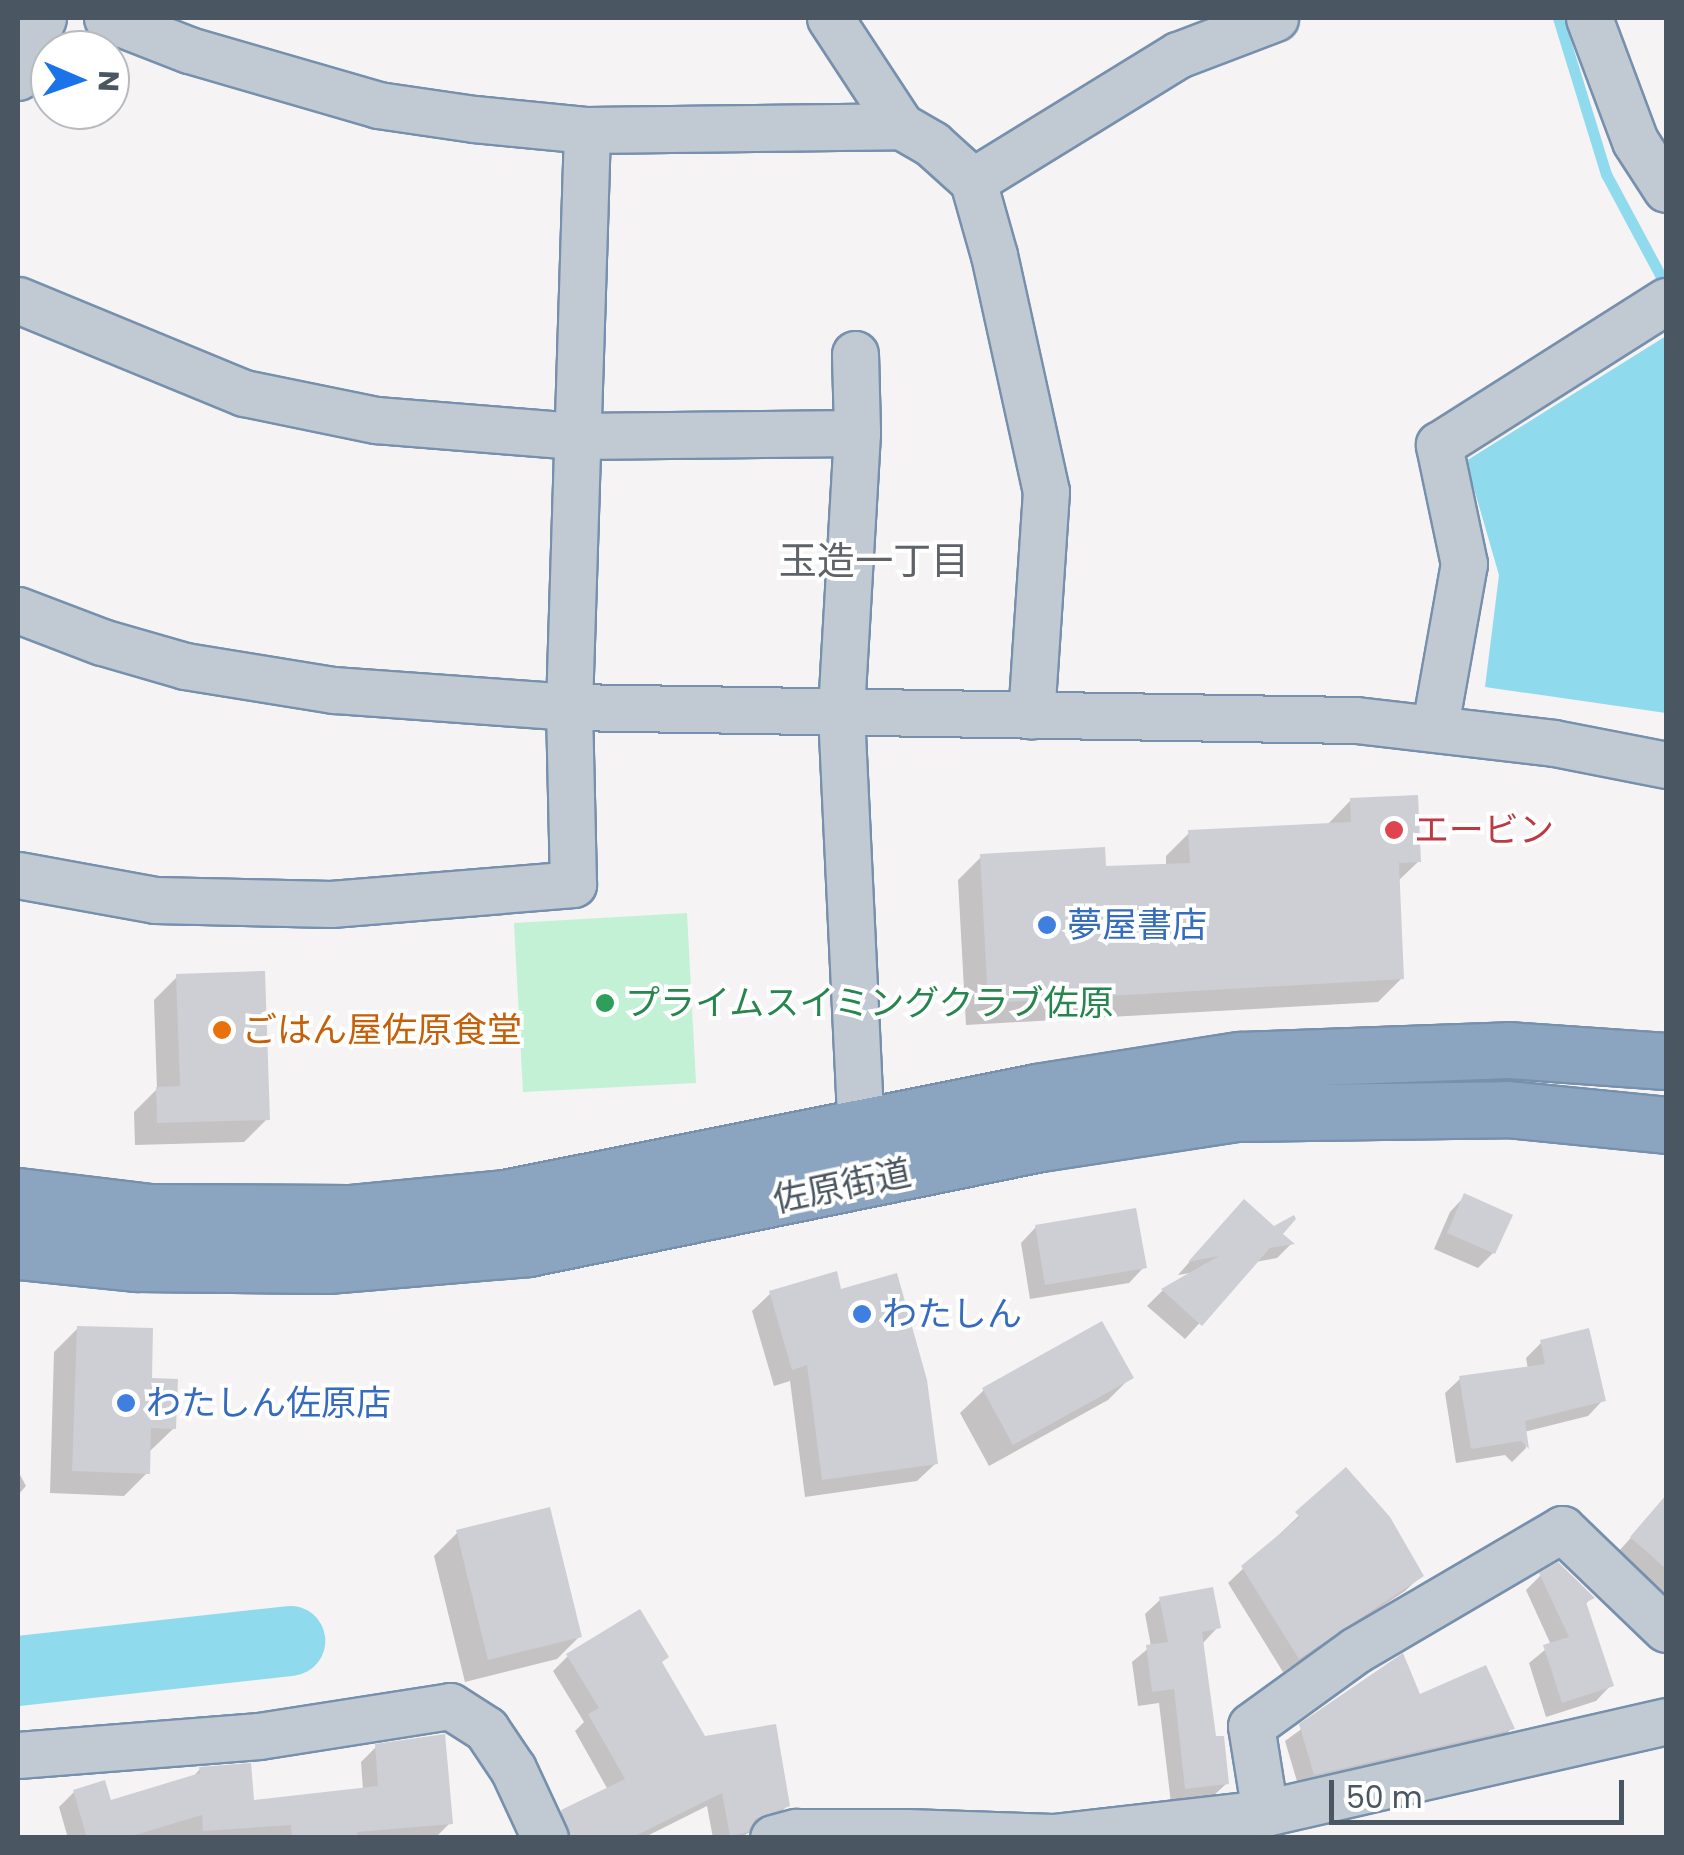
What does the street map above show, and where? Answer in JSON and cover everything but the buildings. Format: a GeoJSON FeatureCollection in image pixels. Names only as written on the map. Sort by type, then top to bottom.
{"type":"FeatureCollection","features":[{"type":"Feature","properties":{"kind":"highway","name":"佐原街道"},"geometry":{"type":"LineString","coordinates":[[18,1196],[150,1212],[349,1213],[505,1198],[1037,1092],[1240,1060],[1509,1050],[1666,1061]]}},
{"type":"Feature","properties":{"kind":"highway","name":"佐原街道"},"geometry":{"type":"LineString","coordinates":[[18,1251],[137,1263],[326,1265],[528,1248],[1040,1143],[1236,1113],[1507,1109],[1666,1125]]}},
{"type":"Feature","properties":{"kind":"street"},"geometry":{"type":"LineString","coordinates":[[18,77],[43,18]]}},
{"type":"Feature","properties":{"kind":"street"},"geometry":{"type":"LineString","coordinates":[[107,18],[189,50],[378,105],[587,130],[902,126]]}},
{"type":"Feature","properties":{"kind":"street"},"geometry":{"type":"LineString","coordinates":[[830,18],[902,126],[932,144],[972,181],[994,255],[1046,491],[1031,716]]}},
{"type":"Feature","properties":{"kind":"street"},"geometry":{"type":"LineString","coordinates":[[972,181],[1178,54],[1275,18]]}},
{"type":"Feature","properties":{"kind":"street"},"geometry":{"type":"LineString","coordinates":[[1589,18],[1635,140],[1666,189]]}},
{"type":"Feature","properties":{"kind":"street"},"geometry":{"type":"LineString","coordinates":[[18,876],[155,900],[332,904],[574,884],[569,707],[587,130]]}},
{"type":"Feature","properties":{"kind":"street"},"geometry":{"type":"LineString","coordinates":[[18,300],[244,392],[433,428],[576,436],[858,433]]}},
{"type":"Feature","properties":{"kind":"street"},"geometry":{"type":"LineString","coordinates":[[1435,726],[1464,564],[1439,445],[1666,301]]}},
{"type":"Feature","properties":{"kind":"street"},"geometry":{"type":"LineString","coordinates":[[855,354],[858,433],[840,712],[861,1129]]}},
{"type":"Feature","properties":{"kind":"street"},"geometry":{"type":"LineString","coordinates":[[18,610],[102,642],[185,666],[334,690],[569,707],[1356,720],[1435,726],[1666,766]]}},
{"type":"Feature","properties":{"kind":"street"},"geometry":{"type":"LineString","coordinates":[[1265,1814],[1252,1726],[1356,1650],[1562,1528],[1666,1629]]}},
{"type":"Feature","properties":{"kind":"street"},"geometry":{"type":"LineString","coordinates":[[18,1754],[258,1736],[450,1706],[486,1729],[512,1768],[545,1838]]}},
{"type":"Feature","properties":{"kind":"street"},"geometry":{"type":"LineString","coordinates":[[773,1838],[796,1832],[1053,1837],[1265,1814],[1666,1721]]}},
{"type":"Feature","properties":{"kind":"green space","name":"プライムスイミングクラブ佐原"},"geometry":{"type":"Polygon","coordinates":[[[687,913],[696,1083],[523,1092],[514,923],[687,913]]]}},
{"type":"Feature","properties":{"kind":"water"},"geometry":{"type":"Polygon","coordinates":[[[1666,336],[1666,713],[1485,687],[1499,575],[1466,461],[1666,336]]]}},
{"type":"Feature","properties":{"kind":"waterway"},"geometry":{"type":"LineString","coordinates":[[1558,18],[1606,174],[1666,286]]}},
{"type":"Feature","properties":{"kind":"waterway"},"geometry":{"type":"LineString","coordinates":[[18,1671],[290,1641]]}},
{"type":"Feature","properties":{"kind":"place","name":"エービン"},"geometry":{"type":"Point","coordinates":[1394,830]}},
{"type":"Feature","properties":{"kind":"place","name":"夢屋書店"},"geometry":{"type":"Point","coordinates":[1047,925]}},
{"type":"Feature","properties":{"kind":"place","name":"プライムスイミングクラブ佐原"},"geometry":{"type":"Point","coordinates":[605,1003]}},
{"type":"Feature","properties":{"kind":"place","name":"ごはん屋佐原食堂"},"geometry":{"type":"Point","coordinates":[222,1030]}},
{"type":"Feature","properties":{"kind":"place","name":"わたしん"},"geometry":{"type":"Point","coordinates":[862,1314]}},
{"type":"Feature","properties":{"kind":"place","name":"わたしん佐原店"},"geometry":{"type":"Point","coordinates":[126,1403]}},
{"type":"Feature","properties":{"kind":"district","name":"玉造一丁目"},"geometry":{"type":"Point","coordinates":[874,561]}}]}
